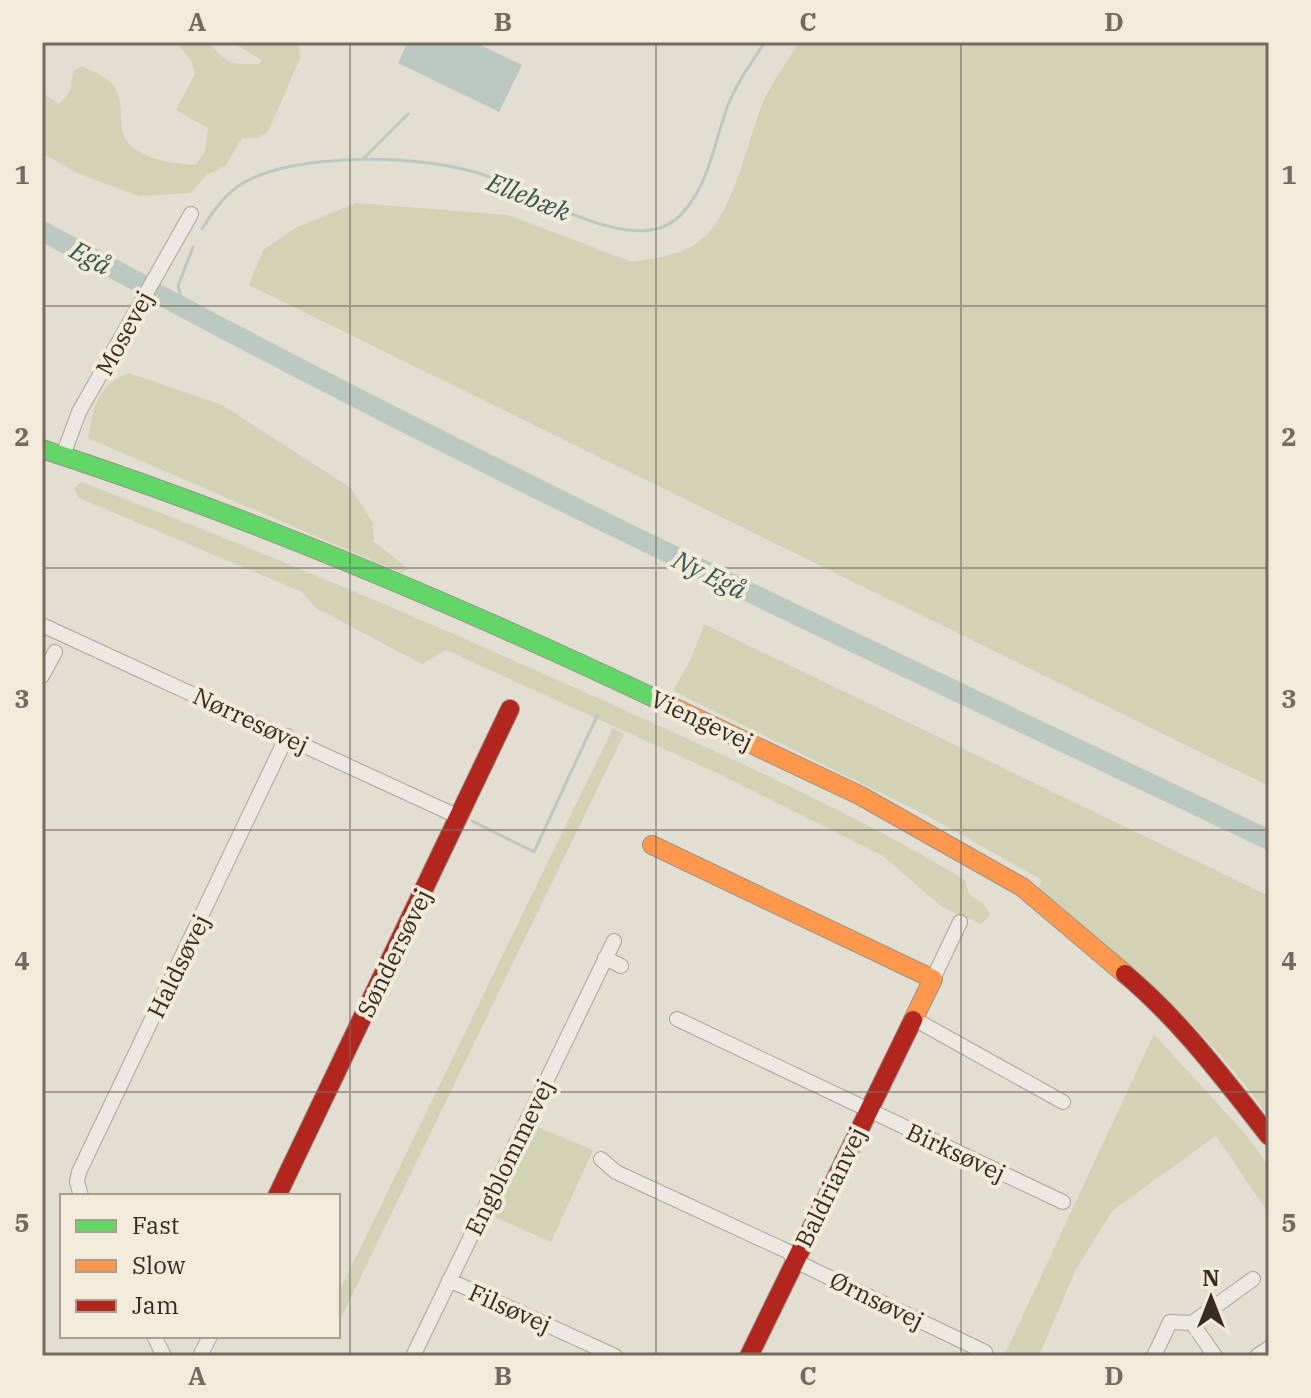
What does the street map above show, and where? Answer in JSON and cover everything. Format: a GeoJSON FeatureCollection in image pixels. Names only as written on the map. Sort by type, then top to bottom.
{"type":"FeatureCollection","features":[{"type":"Feature","properties":{"kind":"street","name":"Mosevej"},"geometry":{"type":"LineString","coordinates":[[63,455],[79,412],[191,214]]}},
{"type":"Feature","properties":{"kind":"street","name":"Viengevej"},"geometry":{"type":"LineString","coordinates":[[42,449],[334,557],[633,688],[861,796],[1022,887],[1149,994],[1204,1054],[1269,1136]]}},
{"type":"Feature","properties":{"kind":"street","name":"Nørresøvej"},"geometry":{"type":"LineString","coordinates":[[42,625],[459,817]]}},
{"type":"Feature","properties":{"kind":"street"},"geometry":{"type":"LineString","coordinates":[[42,676],[55,652]]}},
{"type":"Feature","properties":{"kind":"street","name":"Søndersøvej"},"geometry":{"type":"LineString","coordinates":[[278,1194],[510,709]]}},
{"type":"Feature","properties":{"kind":"street","name":"Haldsøvej"},"geometry":{"type":"LineString","coordinates":[[80,1194],[77,1182],[79,1172],[287,736]]}},
{"type":"Feature","properties":{"kind":"street"},"geometry":{"type":"LineString","coordinates":[[652,845],[933,979]]}},
{"type":"Feature","properties":{"kind":"street","name":"Baldrianvej"},"geometry":{"type":"LineString","coordinates":[[749,1356],[960,922]]}},
{"type":"Feature","properties":{"kind":"street","name":"Engblommevej"},"geometry":{"type":"LineString","coordinates":[[413,1356],[614,941]]}},
{"type":"Feature","properties":{"kind":"street"},"geometry":{"type":"LineString","coordinates":[[605,958],[621,966]]}},
{"type":"Feature","properties":{"kind":"street","name":"Birksøvej"},"geometry":{"type":"LineString","coordinates":[[677,1019],[1063,1202]]}},
{"type":"Feature","properties":{"kind":"street"},"geometry":{"type":"LineString","coordinates":[[914,1019],[1063,1102]]}},
{"type":"Feature","properties":{"kind":"street","name":"Ørnsøvej"},"geometry":{"type":"LineString","coordinates":[[601,1159],[616,1172],[789,1252],[795,1261],[985,1352]]}},
{"type":"Feature","properties":{"kind":"street"},"geometry":{"type":"LineString","coordinates":[[1154,1356],[1170,1322],[1192,1323],[1253,1279]]}},
{"type":"Feature","properties":{"kind":"street","name":"Filsøvej"},"geometry":{"type":"LineString","coordinates":[[449,1280],[615,1356]]}},
{"type":"Feature","properties":{"kind":"street"},"geometry":{"type":"LineString","coordinates":[[1192,1323],[1215,1356]]}},
{"type":"Feature","properties":{"kind":"street"},"geometry":{"type":"LineString","coordinates":[[155,1338],[164,1356]]}},
{"type":"Feature","properties":{"kind":"street"},"geometry":{"type":"LineString","coordinates":[[200,1356],[209,1338]]}},
{"type":"Feature","properties":{"kind":"street"},"geometry":{"type":"LineString","coordinates":[[1257,1356],[1269,1348]]}},
{"type":"Feature","properties":{"kind":"green space"},"geometry":{"type":"Polygon","coordinates":[[[176,42],[208,42],[229,62],[259,64],[262,60],[232,42],[299,42],[300,58],[268,132],[258,138],[242,138],[225,166],[207,175],[190,193],[139,196],[77,173],[42,153],[42,93],[59,104],[70,91],[73,72],[82,66],[114,86],[120,102],[122,129],[132,147],[152,158],[196,165],[205,151],[208,128],[176,110],[195,74],[191,60],[176,42]]]}},
{"type":"Feature","properties":{"kind":"green space"},"geometry":{"type":"Polygon","coordinates":[[[799,42],[1269,42],[1269,786],[249,285],[263,250],[297,227],[356,203],[508,215],[632,262],[683,251],[697,243],[721,216],[764,100],[799,42]]]}},
{"type":"Feature","properties":{"kind":"green space"},"geometry":{"type":"Polygon","coordinates":[[[129,373],[222,405],[351,488],[373,523],[374,542],[409,569],[401,573],[88,438],[95,407],[104,390],[129,373]]]}},
{"type":"Feature","properties":{"kind":"green space"},"geometry":{"type":"Polygon","coordinates":[[[81,482],[418,619],[794,789],[881,832],[965,880],[969,894],[984,904],[990,915],[981,924],[942,907],[883,856],[717,773],[446,650],[422,664],[316,608],[302,592],[79,498],[74,488],[81,482]]]}},
{"type":"Feature","properties":{"kind":"green space"},"geometry":{"type":"Polygon","coordinates":[[[704,624],[1269,896],[1269,1118],[1219,1054],[1162,995],[1038,889],[1042,880],[926,815],[673,691],[691,659],[704,624]]]}},
{"type":"Feature","properties":{"kind":"green space"},"geometry":{"type":"Polygon","coordinates":[[[613,728],[624,734],[340,1320],[340,1290],[613,728]]]}},
{"type":"Feature","properties":{"kind":"green space"},"geometry":{"type":"Polygon","coordinates":[[[1154,1034],[1247,1136],[1269,1167],[1269,1214],[1216,1136],[1113,1210],[1076,1269],[1039,1356],[1004,1356],[1154,1034]]]}},
{"type":"Feature","properties":{"kind":"green space"},"geometry":{"type":"Polygon","coordinates":[[[533,1125],[593,1150],[551,1242],[490,1215],[533,1125]]]}},
{"type":"Feature","properties":{"kind":"shaded area"},"geometry":{"type":"Polygon","coordinates":[[[408,42],[474,42],[522,65],[499,112],[398,63],[408,42]]]}},
{"type":"Feature","properties":{"kind":"waterway","name":"Ellebæk"},"geometry":{"type":"LineString","coordinates":[[202,229],[232,191],[260,175],[324,161],[360,159],[431,163],[462,169],[487,176],[581,218],[633,231],[656,229],[675,220],[695,196],[709,166],[732,97],[765,42]]}},
{"type":"Feature","properties":{"kind":"waterway"},"geometry":{"type":"LineString","coordinates":[[363,159],[408,114]]}},
{"type":"Feature","properties":{"kind":"waterway","name":"Egå"},"geometry":{"type":"LineString","coordinates":[[42,231],[140,283]]}},
{"type":"Feature","properties":{"kind":"waterway"},"geometry":{"type":"LineString","coordinates":[[184,307],[178,286],[193,247]]}},
{"type":"Feature","properties":{"kind":"waterway","name":"Ny Egå"},"geometry":{"type":"LineString","coordinates":[[158,294],[571,506],[1269,840]]}},
{"type":"Feature","properties":{"kind":"waterway"},"geometry":{"type":"LineString","coordinates":[[472,821],[534,852],[597,716]]}},
{"type":"Feature","properties":{"kind":"traffic: fast"},"geometry":{"type":"LineString","coordinates":[[42,449],[202,505],[361,567],[671,706]]}},
{"type":"Feature","properties":{"kind":"traffic: slow"},"geometry":{"type":"LineString","coordinates":[[671,706],[861,796],[1022,887],[1125,974]]}},
{"type":"Feature","properties":{"kind":"traffic: slow"},"geometry":{"type":"LineString","coordinates":[[652,845],[933,979],[913,1020]]}},
{"type":"Feature","properties":{"kind":"traffic: jam"},"geometry":{"type":"LineString","coordinates":[[278,1194],[510,709]]}},
{"type":"Feature","properties":{"kind":"traffic: jam"},"geometry":{"type":"LineString","coordinates":[[1125,974],[1183,1031],[1269,1136]]}},
{"type":"Feature","properties":{"kind":"traffic: jam"},"geometry":{"type":"LineString","coordinates":[[749,1356],[913,1020]]}}]}
